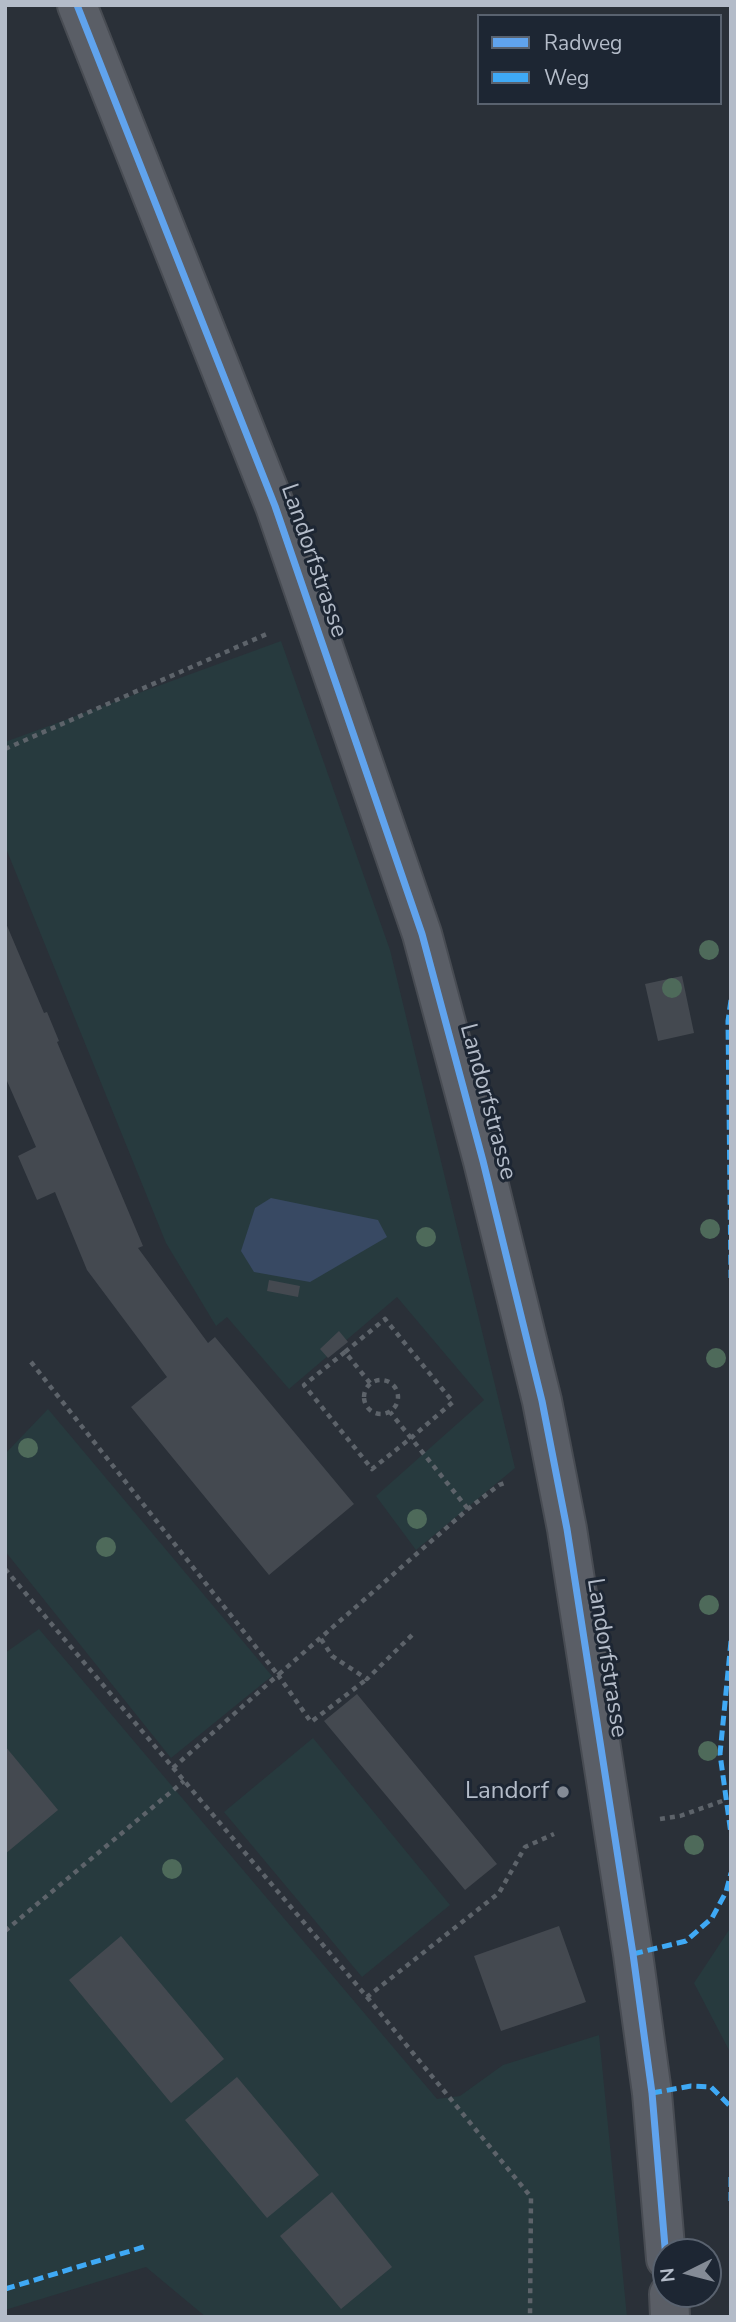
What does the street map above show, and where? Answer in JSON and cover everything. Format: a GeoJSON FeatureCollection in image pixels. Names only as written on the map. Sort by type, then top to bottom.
{"type":"FeatureCollection","features":[{"type":"Feature","properties":{"kind":"street","name":"Landorfstrasse"},"geometry":{"type":"LineString","coordinates":[[77,5],[275,506],[422,934],[490,1187],[542,1401],[567,1529],[634,1954],[652,2093],[664,2238]]}},
{"type":"Feature","properties":{"kind":"path"},"geometry":{"type":"LineString","coordinates":[[5,749],[274,631],[314,620]]}},
{"type":"Feature","properties":{"kind":"path"},"geometry":{"type":"LineString","coordinates":[[385,1319],[453,1402],[372,1469],[304,1385],[345,1352],[385,1319]]}},
{"type":"Feature","properties":{"kind":"path"},"geometry":{"type":"LineString","coordinates":[[345,1352],[370,1383]]}},
{"type":"Feature","properties":{"kind":"path"},"geometry":{"type":"LineString","coordinates":[[31,1362],[278,1675],[311,1722],[367,1679],[414,1633]]}},
{"type":"Feature","properties":{"kind":"path"},"geometry":{"type":"LineString","coordinates":[[379,1379],[388,1380],[395,1386],[399,1395],[397,1405],[390,1412],[374,1413],[367,1407],[365,1390],[370,1383],[379,1379]]}},
{"type":"Feature","properties":{"kind":"path"},"geometry":{"type":"LineString","coordinates":[[390,1412],[468,1509]]}},
{"type":"Feature","properties":{"kind":"path"},"geometry":{"type":"LineString","coordinates":[[173,1768],[468,1509],[499,1485],[554,1466]]}},
{"type":"Feature","properties":{"kind":"path"},"geometry":{"type":"LineString","coordinates":[[5,1569],[367,1997],[531,2197],[530,2317]]}},
{"type":"Feature","properties":{"kind":"path"},"geometry":{"type":"LineString","coordinates":[[321,1639],[332,1656],[367,1679]]}},
{"type":"Feature","properties":{"kind":"path"},"geometry":{"type":"LineString","coordinates":[[5,1931],[185,1781]]}},
{"type":"Feature","properties":{"kind":"path"},"geometry":{"type":"LineString","coordinates":[[656,1820],[680,1816],[725,1800]]}},
{"type":"Feature","properties":{"kind":"path"},"geometry":{"type":"LineString","coordinates":[[367,1997],[499,1893],[525,1847],[554,1833]]}},
{"type":"Feature","properties":{"kind":"green space"},"geometry":{"type":"Polygon","coordinates":[[[281,641],[390,950],[515,1468],[416,1550],[376,1496],[484,1400],[397,1297],[289,1389],[227,1317],[216,1326],[166,1243],[5,846],[5,742],[281,641]]]}},
{"type":"Feature","properties":{"kind":"green space"},"geometry":{"type":"Polygon","coordinates":[[[48,1409],[272,1676],[171,1758],[5,1551],[5,1454],[48,1409]]]}},
{"type":"Feature","properties":{"kind":"green space"},"geometry":{"type":"Polygon","coordinates":[[[39,1629],[437,2099],[460,2096],[503,2065],[599,2035],[627,2317],[206,2317],[146,2267],[5,2310],[5,1653],[39,1629]]]}},
{"type":"Feature","properties":{"kind":"green space"},"geometry":{"type":"Polygon","coordinates":[[[313,1738],[450,1905],[362,1977],[224,1812],[313,1738]]]}},
{"type":"Feature","properties":{"kind":"green space"},"geometry":{"type":"Polygon","coordinates":[[[731,1927],[731,2054],[694,1983],[731,1927]]]}},
{"type":"Feature","properties":{"kind":"water"},"geometry":{"type":"Polygon","coordinates":[[[271,1198],[378,1220],[387,1237],[310,1282],[254,1272],[241,1251],[255,1208],[271,1198]]]}},
{"type":"Feature","properties":{"kind":"building"},"geometry":{"type":"Polygon","coordinates":[[[5,921],[44,1013],[47,1012],[59,1041],[57,1042],[143,1246],[138,1248],[208,1343],[215,1337],[354,1504],[269,1575],[131,1407],[167,1377],[87,1270],[55,1192],[37,1200],[18,1156],[36,1147],[7,1081],[5,1082],[5,921]]]}},
{"type":"Feature","properties":{"kind":"building"},"geometry":{"type":"Polygon","coordinates":[[[682,976],[694,1033],[658,1041],[645,984],[682,976]]]}},
{"type":"Feature","properties":{"kind":"building"},"geometry":{"type":"Polygon","coordinates":[[[269,1280],[300,1286],[298,1297],[267,1291],[269,1280]]]}},
{"type":"Feature","properties":{"kind":"building"},"geometry":{"type":"Polygon","coordinates":[[[339,1331],[348,1342],[328,1358],[320,1349],[339,1331]]]}},
{"type":"Feature","properties":{"kind":"building"},"geometry":{"type":"Polygon","coordinates":[[[357,1694],[497,1864],[465,1890],[324,1721],[357,1694]]]}},
{"type":"Feature","properties":{"kind":"building"},"geometry":{"type":"Polygon","coordinates":[[[5,1746],[58,1810],[5,1854],[5,1746]]]}},
{"type":"Feature","properties":{"kind":"building"},"geometry":{"type":"Polygon","coordinates":[[[559,1926],[586,2002],[501,2031],[474,1956],[559,1926]]]}},
{"type":"Feature","properties":{"kind":"building"},"geometry":{"type":"Polygon","coordinates":[[[121,1936],[224,2059],[171,2103],[69,1980],[121,1936]]]}},
{"type":"Feature","properties":{"kind":"building"},"geometry":{"type":"Polygon","coordinates":[[[237,2077],[319,2175],[267,2218],[185,2120],[237,2077]]]}},
{"type":"Feature","properties":{"kind":"building"},"geometry":{"type":"Polygon","coordinates":[[[332,2192],[392,2267],[341,2309],[280,2236],[332,2192]]]}},
{"type":"Feature","properties":{"kind":"marked path"},"geometry":{"type":"LineString","coordinates":[[731,1000],[728,1021],[731,1278]]}},
{"type":"Feature","properties":{"kind":"marked path"},"geometry":{"type":"LineString","coordinates":[[731,1641],[720,1754],[731,1834]]}},
{"type":"Feature","properties":{"kind":"marked path"},"geometry":{"type":"LineString","coordinates":[[633,1954],[686,1941],[712,1918],[726,1892],[731,1873]]}},
{"type":"Feature","properties":{"kind":"marked path"},"geometry":{"type":"LineString","coordinates":[[652,2093],[691,2086],[711,2087],[731,2107]]}},
{"type":"Feature","properties":{"kind":"marked path"},"geometry":{"type":"LineString","coordinates":[[731,2177],[731,2201]]}},
{"type":"Feature","properties":{"kind":"marked path"},"geometry":{"type":"LineString","coordinates":[[5,2289],[147,2246]]}},
{"type":"Feature","properties":{"kind":"cycle path"},"geometry":{"type":"LineString","coordinates":[[77,5],[275,506],[422,934],[483,1161],[542,1401],[567,1529],[633,1954],[652,2093],[664,2238]]}},
{"type":"Feature","properties":{"kind":"place","name":"Landorf"},"geometry":{"type":"Point","coordinates":[563,1792]}}]}
